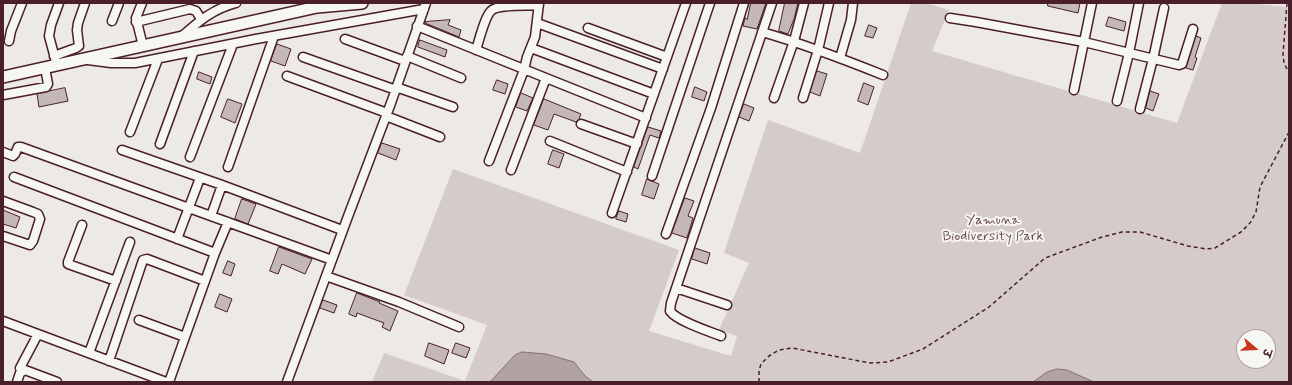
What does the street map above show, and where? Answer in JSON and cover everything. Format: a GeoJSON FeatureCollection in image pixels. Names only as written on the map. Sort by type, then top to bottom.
{"type":"FeatureCollection","features":[{"type":"Feature","properties":{"kind":"street"},"geometry":{"type":"LineString","coordinates":[[9,41],[11,31],[22,3]]}},
{"type":"Feature","properties":{"kind":"street"},"geometry":{"type":"LineString","coordinates":[[55,61],[49,38],[50,25],[59,3]]}},
{"type":"Feature","properties":{"kind":"street"},"geometry":{"type":"LineString","coordinates":[[3,77],[45,68],[79,46],[77,32],[78,22],[85,3]]}},
{"type":"Feature","properties":{"kind":"street"},"geometry":{"type":"LineString","coordinates":[[112,21],[120,3]]}},
{"type":"Feature","properties":{"kind":"street"},"geometry":{"type":"LineString","coordinates":[[142,3],[136,20],[143,46]]}},
{"type":"Feature","properties":{"kind":"street"},"geometry":{"type":"LineString","coordinates":[[172,13],[176,3]]}},
{"type":"Feature","properties":{"kind":"street"},"geometry":{"type":"LineString","coordinates":[[181,38],[201,19],[217,10],[236,3]]}},
{"type":"Feature","properties":{"kind":"street"},"geometry":{"type":"LineString","coordinates":[[55,61],[84,59],[318,7],[361,3]]}},
{"type":"Feature","properties":{"kind":"street"},"geometry":{"type":"LineString","coordinates":[[612,213],[686,3]]}},
{"type":"Feature","properties":{"kind":"street"},"geometry":{"type":"LineString","coordinates":[[652,176],[710,3]]}},
{"type":"Feature","properties":{"kind":"street"},"geometry":{"type":"LineString","coordinates":[[666,234],[711,108],[744,3]]}},
{"type":"Feature","properties":{"kind":"street"},"geometry":{"type":"LineString","coordinates":[[721,336],[672,315],[670,311],[671,303],[772,3]]}},
{"type":"Feature","properties":{"kind":"street"},"geometry":{"type":"LineString","coordinates":[[774,98],[794,41],[804,3]]}},
{"type":"Feature","properties":{"kind":"street"},"geometry":{"type":"LineString","coordinates":[[803,98],[818,50],[829,3]]}},
{"type":"Feature","properties":{"kind":"street"},"geometry":{"type":"LineString","coordinates":[[840,58],[851,20],[853,3]]}},
{"type":"Feature","properties":{"kind":"street"},"geometry":{"type":"LineString","coordinates":[[1074,90],[1092,3]]}},
{"type":"Feature","properties":{"kind":"street"},"geometry":{"type":"LineString","coordinates":[[1117,101],[1139,3]]}},
{"type":"Feature","properties":{"kind":"street"},"geometry":{"type":"LineString","coordinates":[[476,50],[486,20],[493,8],[539,4],[535,37],[530,48],[524,70],[488,161]]}},
{"type":"Feature","properties":{"kind":"street"},"geometry":{"type":"LineString","coordinates":[[287,382],[425,6]]}},
{"type":"Feature","properties":{"kind":"street"},"geometry":{"type":"LineString","coordinates":[[84,59],[122,64],[135,63],[425,6]]}},
{"type":"Feature","properties":{"kind":"street"},"geometry":{"type":"LineString","coordinates":[[1140,109],[1164,8]]}},
{"type":"Feature","properties":{"kind":"street"},"geometry":{"type":"LineString","coordinates":[[136,20],[194,9],[201,19]]}},
{"type":"Feature","properties":{"kind":"street"},"geometry":{"type":"LineString","coordinates":[[950,18],[1084,42],[1181,65],[1192,29]]}},
{"type":"Feature","properties":{"kind":"street"},"geometry":{"type":"LineString","coordinates":[[537,23],[663,69]]}},
{"type":"Feature","properties":{"kind":"street"},"geometry":{"type":"LineString","coordinates":[[417,26],[646,118]]}},
{"type":"Feature","properties":{"kind":"street"},"geometry":{"type":"LineString","coordinates":[[588,28],[667,57]]}},
{"type":"Feature","properties":{"kind":"street"},"geometry":{"type":"LineString","coordinates":[[762,32],[794,41],[883,75]]}},
{"type":"Feature","properties":{"kind":"street"},"geometry":{"type":"LineString","coordinates":[[228,167],[274,36]]}},
{"type":"Feature","properties":{"kind":"street"},"geometry":{"type":"LineString","coordinates":[[345,39],[461,78]]}},
{"type":"Feature","properties":{"kind":"street"},"geometry":{"type":"LineString","coordinates":[[190,156],[233,44]]}},
{"type":"Feature","properties":{"kind":"street"},"geometry":{"type":"LineString","coordinates":[[530,48],[654,94]]}},
{"type":"Feature","properties":{"kind":"street"},"geometry":{"type":"LineString","coordinates":[[160,144],[194,51]]}},
{"type":"Feature","properties":{"kind":"street"},"geometry":{"type":"LineString","coordinates":[[303,57],[452,107]]}},
{"type":"Feature","properties":{"kind":"street"},"geometry":{"type":"LineString","coordinates":[[130,132],[158,59]]}},
{"type":"Feature","properties":{"kind":"street"},"geometry":{"type":"LineString","coordinates":[[3,95],[46,87],[48,84],[45,68]]}},
{"type":"Feature","properties":{"kind":"street"},"geometry":{"type":"LineString","coordinates":[[287,76],[440,137]]}},
{"type":"Feature","properties":{"kind":"street"},"geometry":{"type":"LineString","coordinates":[[511,170],[546,78]]}},
{"type":"Feature","properties":{"kind":"street"},"geometry":{"type":"LineString","coordinates":[[581,124],[636,144]]}},
{"type":"Feature","properties":{"kind":"street"},"geometry":{"type":"LineString","coordinates":[[550,141],[627,172]]}},
{"type":"Feature","properties":{"kind":"street"},"geometry":{"type":"LineString","coordinates":[[3,152],[13,156],[18,147],[21,147],[332,260]]}},
{"type":"Feature","properties":{"kind":"street"},"geometry":{"type":"LineString","coordinates":[[122,150],[222,185],[342,230]]}},
{"type":"Feature","properties":{"kind":"street"},"geometry":{"type":"LineString","coordinates":[[14,177],[215,253]]}},
{"type":"Feature","properties":{"kind":"street"},"geometry":{"type":"LineString","coordinates":[[177,239],[200,178]]}},
{"type":"Feature","properties":{"kind":"street"},"geometry":{"type":"LineString","coordinates":[[211,216],[222,185]]}},
{"type":"Feature","properties":{"kind":"street"},"geometry":{"type":"LineString","coordinates":[[3,201],[38,214],[40,219],[33,241],[30,245],[3,236]]}},
{"type":"Feature","properties":{"kind":"street"},"geometry":{"type":"LineString","coordinates":[[169,382],[215,253],[228,222]]}},
{"type":"Feature","properties":{"kind":"street"},"geometry":{"type":"LineString","coordinates":[[82,225],[68,264],[116,281]]}},
{"type":"Feature","properties":{"kind":"street"},"geometry":{"type":"LineString","coordinates":[[89,353],[130,242]]}},
{"type":"Feature","properties":{"kind":"street"},"geometry":{"type":"LineString","coordinates":[[109,361],[143,260],[147,259],[205,281]]}},
{"type":"Feature","properties":{"kind":"street"},"geometry":{"type":"LineString","coordinates":[[326,276],[399,302],[459,327]]}},
{"type":"Feature","properties":{"kind":"street"},"geometry":{"type":"LineString","coordinates":[[676,288],[727,306]]}},
{"type":"Feature","properties":{"kind":"street"},"geometry":{"type":"LineString","coordinates":[[139,320],[185,337]]}},
{"type":"Feature","properties":{"kind":"street"},"geometry":{"type":"LineString","coordinates":[[3,321],[166,382]]}},
{"type":"Feature","properties":{"kind":"street"},"geometry":{"type":"LineString","coordinates":[[20,368],[38,334]]}},
{"type":"Feature","properties":{"kind":"street"},"geometry":{"type":"LineString","coordinates":[[17,382],[20,373],[25,370],[57,382]]}},
{"type":"Feature","properties":{"kind":"path"},"geometry":{"type":"LineString","coordinates":[[1287,3],[1283,54],[1284,63],[1289,73]]}},
{"type":"Feature","properties":{"kind":"path"},"geometry":{"type":"LineString","coordinates":[[759,382],[758,371],[761,364],[769,356],[779,350],[792,348],[870,363],[888,362],[923,348],[989,307],[1045,258],[1102,237],[1122,232],[1140,232],[1188,246],[1206,249],[1215,248],[1241,232],[1250,223],[1256,212],[1260,187],[1289,132]]}},
{"type":"Feature","properties":{"kind":"green space","name":"Yamuna Biodiversity Park"},"geometry":{"type":"Polygon","coordinates":[[[911,3],[926,3],[949,10],[932,51],[1177,123],[1222,3],[1245,3],[1289,7],[1289,382],[372,382],[384,353],[465,381],[487,325],[404,295],[453,169],[679,250],[649,331],[731,356],[737,336],[719,330],[749,263],[724,253],[768,120],[860,153],[911,3]]]}},
{"type":"Feature","properties":{"kind":"shaded area"},"geometry":{"type":"Polygon","coordinates":[[[522,352],[546,354],[574,362],[585,376],[593,382],[490,382],[515,355],[522,352]]]}},
{"type":"Feature","properties":{"kind":"shaded area"},"geometry":{"type":"Polygon","coordinates":[[[1057,369],[1067,370],[1094,382],[1033,382],[1047,372],[1057,369]]]}},
{"type":"Feature","properties":{"kind":"building"},"geometry":{"type":"Polygon","coordinates":[[[751,3],[766,3],[757,29],[743,26],[745,18],[747,19],[751,3]]]}},
{"type":"Feature","properties":{"kind":"building"},"geometry":{"type":"Polygon","coordinates":[[[785,3],[798,3],[788,34],[779,31],[785,3]]]}},
{"type":"Feature","properties":{"kind":"building"},"geometry":{"type":"Polygon","coordinates":[[[1048,3],[1080,3],[1078,13],[1048,6],[1048,3]]]}},
{"type":"Feature","properties":{"kind":"building"},"geometry":{"type":"Polygon","coordinates":[[[1109,17],[1126,22],[1124,31],[1106,26],[1109,17]]]}},
{"type":"Feature","properties":{"kind":"building"},"geometry":{"type":"Polygon","coordinates":[[[450,20],[448,25],[461,30],[459,37],[425,23],[425,22],[450,20]]]}},
{"type":"Feature","properties":{"kind":"building"},"geometry":{"type":"Polygon","coordinates":[[[869,25],[877,28],[873,38],[865,36],[869,25]]]}},
{"type":"Feature","properties":{"kind":"building"},"geometry":{"type":"Polygon","coordinates":[[[1196,36],[1201,38],[1195,57],[1197,58],[1193,70],[1186,68],[1196,36]]]}},
{"type":"Feature","properties":{"kind":"building"},"geometry":{"type":"Polygon","coordinates":[[[420,40],[447,50],[445,57],[418,47],[420,40]]]}},
{"type":"Feature","properties":{"kind":"building"},"geometry":{"type":"Polygon","coordinates":[[[277,44],[291,49],[285,66],[271,61],[277,44]]]}},
{"type":"Feature","properties":{"kind":"building"},"geometry":{"type":"Polygon","coordinates":[[[817,71],[827,74],[820,96],[810,92],[817,71]]]}},
{"type":"Feature","properties":{"kind":"building"},"geometry":{"type":"Polygon","coordinates":[[[199,72],[212,77],[210,84],[197,79],[199,72]]]}},
{"type":"Feature","properties":{"kind":"building"},"geometry":{"type":"Polygon","coordinates":[[[497,80],[508,84],[505,94],[493,90],[497,80]]]}},
{"type":"Feature","properties":{"kind":"building"},"geometry":{"type":"Polygon","coordinates":[[[864,83],[874,87],[868,105],[858,101],[864,83]]]}},
{"type":"Feature","properties":{"kind":"building"},"geometry":{"type":"Polygon","coordinates":[[[695,87],[707,92],[704,101],[692,97],[695,87]]]}},
{"type":"Feature","properties":{"kind":"building"},"geometry":{"type":"Polygon","coordinates":[[[65,88],[68,101],[39,107],[37,94],[65,88]]]}},
{"type":"Feature","properties":{"kind":"building"},"geometry":{"type":"Polygon","coordinates":[[[1150,91],[1159,94],[1153,111],[1146,108],[1150,91]]]}},
{"type":"Feature","properties":{"kind":"building"},"geometry":{"type":"Polygon","coordinates":[[[521,93],[533,98],[527,111],[516,107],[521,93]]]}},
{"type":"Feature","properties":{"kind":"building"},"geometry":{"type":"Polygon","coordinates":[[[228,99],[242,104],[235,123],[221,117],[228,99]]]}},
{"type":"Feature","properties":{"kind":"building"},"geometry":{"type":"Polygon","coordinates":[[[544,99],[581,114],[579,119],[576,122],[554,114],[548,130],[534,125],[544,99]]]}},
{"type":"Feature","properties":{"kind":"building"},"geometry":{"type":"Polygon","coordinates":[[[744,104],[754,108],[749,121],[739,117],[744,104]]]}},
{"type":"Feature","properties":{"kind":"building"},"geometry":{"type":"Polygon","coordinates":[[[648,127],[661,131],[659,138],[650,135],[638,169],[634,167],[648,127]]]}},
{"type":"Feature","properties":{"kind":"building"},"geometry":{"type":"Polygon","coordinates":[[[382,143],[400,149],[396,160],[378,153],[382,143]]]}},
{"type":"Feature","properties":{"kind":"building"},"geometry":{"type":"Polygon","coordinates":[[[553,150],[564,154],[559,168],[548,164],[553,150]]]}},
{"type":"Feature","properties":{"kind":"building"},"geometry":{"type":"Polygon","coordinates":[[[647,179],[659,184],[654,199],[642,195],[647,179]]]}},
{"type":"Feature","properties":{"kind":"building"},"geometry":{"type":"Polygon","coordinates":[[[685,198],[694,201],[688,216],[693,218],[687,238],[672,233],[685,198]]]}},
{"type":"Feature","properties":{"kind":"building"},"geometry":{"type":"Polygon","coordinates":[[[242,199],[256,204],[248,224],[235,219],[242,199]]]}},
{"type":"Feature","properties":{"kind":"building"},"geometry":{"type":"Polygon","coordinates":[[[3,210],[20,217],[16,228],[3,224],[3,210]]]}},
{"type":"Feature","properties":{"kind":"building"},"geometry":{"type":"Polygon","coordinates":[[[619,211],[628,214],[626,222],[616,219],[619,211]]]}},
{"type":"Feature","properties":{"kind":"building"},"geometry":{"type":"Polygon","coordinates":[[[279,247],[312,259],[305,274],[282,264],[278,274],[270,271],[279,247]]]}},
{"type":"Feature","properties":{"kind":"building"},"geometry":{"type":"Polygon","coordinates":[[[695,248],[710,253],[707,264],[692,259],[695,248]]]}},
{"type":"Feature","properties":{"kind":"building"},"geometry":{"type":"Polygon","coordinates":[[[228,261],[235,264],[231,276],[223,273],[228,261]]]}},
{"type":"Feature","properties":{"kind":"building"},"geometry":{"type":"Polygon","coordinates":[[[357,293],[398,311],[390,331],[382,327],[384,323],[357,313],[356,317],[349,314],[357,293]]]}},
{"type":"Feature","properties":{"kind":"building"},"geometry":{"type":"Polygon","coordinates":[[[220,294],[232,299],[227,312],[215,307],[220,294]]]}},
{"type":"Feature","properties":{"kind":"building"},"geometry":{"type":"Polygon","coordinates":[[[323,300],[337,305],[334,313],[320,308],[323,300]]]}},
{"type":"Feature","properties":{"kind":"building"},"geometry":{"type":"Polygon","coordinates":[[[429,343],[449,350],[444,364],[425,356],[429,343]]]}},
{"type":"Feature","properties":{"kind":"building"},"geometry":{"type":"Polygon","coordinates":[[[456,343],[470,348],[466,358],[452,353],[456,343]]]}}]}
